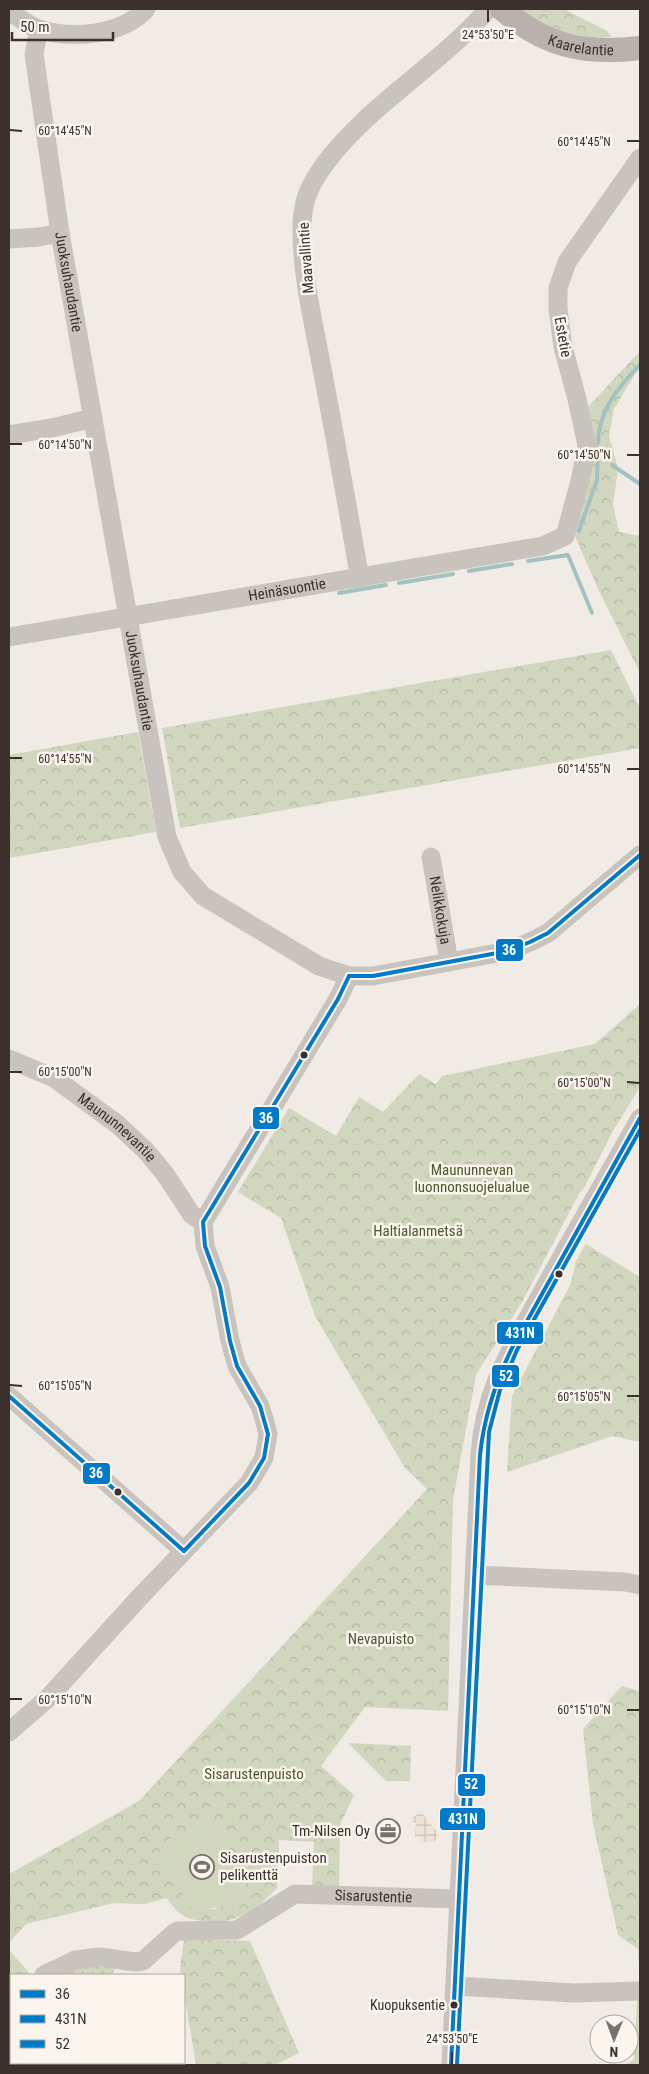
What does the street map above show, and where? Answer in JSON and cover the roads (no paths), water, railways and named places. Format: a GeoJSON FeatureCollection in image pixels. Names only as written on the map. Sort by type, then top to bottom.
{"type":"FeatureCollection","features":[{"type":"Feature","properties":{"kind":"main road","name":"Kaarelantie"},"geometry":{"type":"LineString","coordinates":[[502,9],[522,26],[559,43],[592,50],[640,48]]}},
{"type":"Feature","properties":{"kind":"street"},"geometry":{"type":"LineString","coordinates":[[9,12],[39,29],[86,35],[108,31],[122,25],[146,9]]}},
{"type":"Feature","properties":{"kind":"street","name":"Maavallintie"},"geometry":{"type":"LineString","coordinates":[[360,578],[305,279],[302,224],[308,190],[325,164],[353,130],[431,64],[480,19],[488,9]]}},
{"type":"Feature","properties":{"kind":"street","name":"Juoksuhaudantie"},"geometry":{"type":"LineString","coordinates":[[39,29],[34,54],[60,233],[167,837],[182,872],[203,896],[319,966],[349,976],[373,976],[508,951],[539,938],[548,933],[596,894],[640,855]]}},
{"type":"Feature","properties":{"kind":"street","name":"Estetie"},"geometry":{"type":"LineString","coordinates":[[565,536],[580,481],[587,445],[563,347],[558,309],[558,288],[563,270],[577,246],[640,158]]}},
{"type":"Feature","properties":{"kind":"street"},"geometry":{"type":"LineString","coordinates":[[9,239],[39,237],[60,233]]}},
{"type":"Feature","properties":{"kind":"street"},"geometry":{"type":"LineString","coordinates":[[9,435],[52,428],[93,418]]}},
{"type":"Feature","properties":{"kind":"street","name":"Heinäsuontie"},"geometry":{"type":"LineString","coordinates":[[9,637],[543,546],[565,536]]}},
{"type":"Feature","properties":{"kind":"street","name":"Nelikkokuja"},"geometry":{"type":"LineString","coordinates":[[431,857],[449,962]]}},
{"type":"Feature","properties":{"kind":"street"},"geometry":{"type":"LineString","coordinates":[[9,1732],[48,1698],[184,1550],[250,1483],[264,1458],[268,1434],[260,1406],[237,1366],[220,1287],[205,1246],[203,1222],[334,1008],[349,976]]}},
{"type":"Feature","properties":{"kind":"street","name":"Maununnevantie"},"geometry":{"type":"LineString","coordinates":[[9,1060],[54,1078],[117,1124],[146,1151],[165,1174],[192,1215],[203,1222]]}},
{"type":"Feature","properties":{"kind":"street"},"geometry":{"type":"LineString","coordinates":[[451,2065],[481,1440],[486,1411],[495,1382],[566,1247],[640,1118]]}},
{"type":"Feature","properties":{"kind":"street"},"geometry":{"type":"LineString","coordinates":[[9,1396],[184,1550]]}},
{"type":"Feature","properties":{"kind":"street"},"geometry":{"type":"LineString","coordinates":[[475,1575],[640,1584]]}},
{"type":"Feature","properties":{"kind":"street","name":"Sisarustentie"},"geometry":{"type":"LineString","coordinates":[[46,1974],[76,1960],[98,1958],[143,1961],[178,1931],[237,1930],[295,1894],[458,1899]]}},
{"type":"Feature","properties":{"kind":"street"},"geometry":{"type":"LineString","coordinates":[[456,1986],[574,1993],[640,1991]]}},
{"type":"Feature","properties":{"kind":"waterway"},"geometry":{"type":"LineString","coordinates":[[598,443],[602,420],[611,400],[617,390],[640,365]]}},
{"type":"Feature","properties":{"kind":"waterway"},"geometry":{"type":"LineString","coordinates":[[579,531],[597,480],[598,452]]}},
{"type":"Feature","properties":{"kind":"waterway"},"geometry":{"type":"LineString","coordinates":[[612,465],[640,484]]}},
{"type":"Feature","properties":{"kind":"waterway"},"geometry":{"type":"LineString","coordinates":[[528,561],[568,555],[592,613]]}},
{"type":"Feature","properties":{"kind":"waterway"},"geometry":{"type":"LineString","coordinates":[[469,571],[512,564]]}},
{"type":"Feature","properties":{"kind":"waterway"},"geometry":{"type":"LineString","coordinates":[[399,583],[453,574]]}},
{"type":"Feature","properties":{"kind":"waterway"},"geometry":{"type":"LineString","coordinates":[[339,593],[386,585]]}},
{"type":"Feature","properties":{"kind":"place","name":"Tm-Nilsen Oy"},"geometry":{"type":"Point","coordinates":[388,1831]}},
{"type":"Feature","properties":{"kind":"place","name":"Sisarustenpuiston pelikenttä"},"geometry":{"type":"Point","coordinates":[202,1867]}},
{"type":"Feature","properties":{"kind":"place","name":"Kuopuksentie"},"geometry":{"type":"Point","coordinates":[454,2005]}},
{"type":"Feature","properties":{"kind":"park label","name":"Maununnevan luonnonsuojelualue"},"geometry":{"type":"Point","coordinates":[472,1178]}},
{"type":"Feature","properties":{"kind":"park label","name":"Haltialanmetsä"},"geometry":{"type":"Point","coordinates":[418,1231]}},
{"type":"Feature","properties":{"kind":"park label","name":"Nevapuisto"},"geometry":{"type":"Point","coordinates":[381,1639]}},
{"type":"Feature","properties":{"kind":"park label","name":"Sisarustenpuisto"},"geometry":{"type":"Point","coordinates":[254,1774]}}]}
